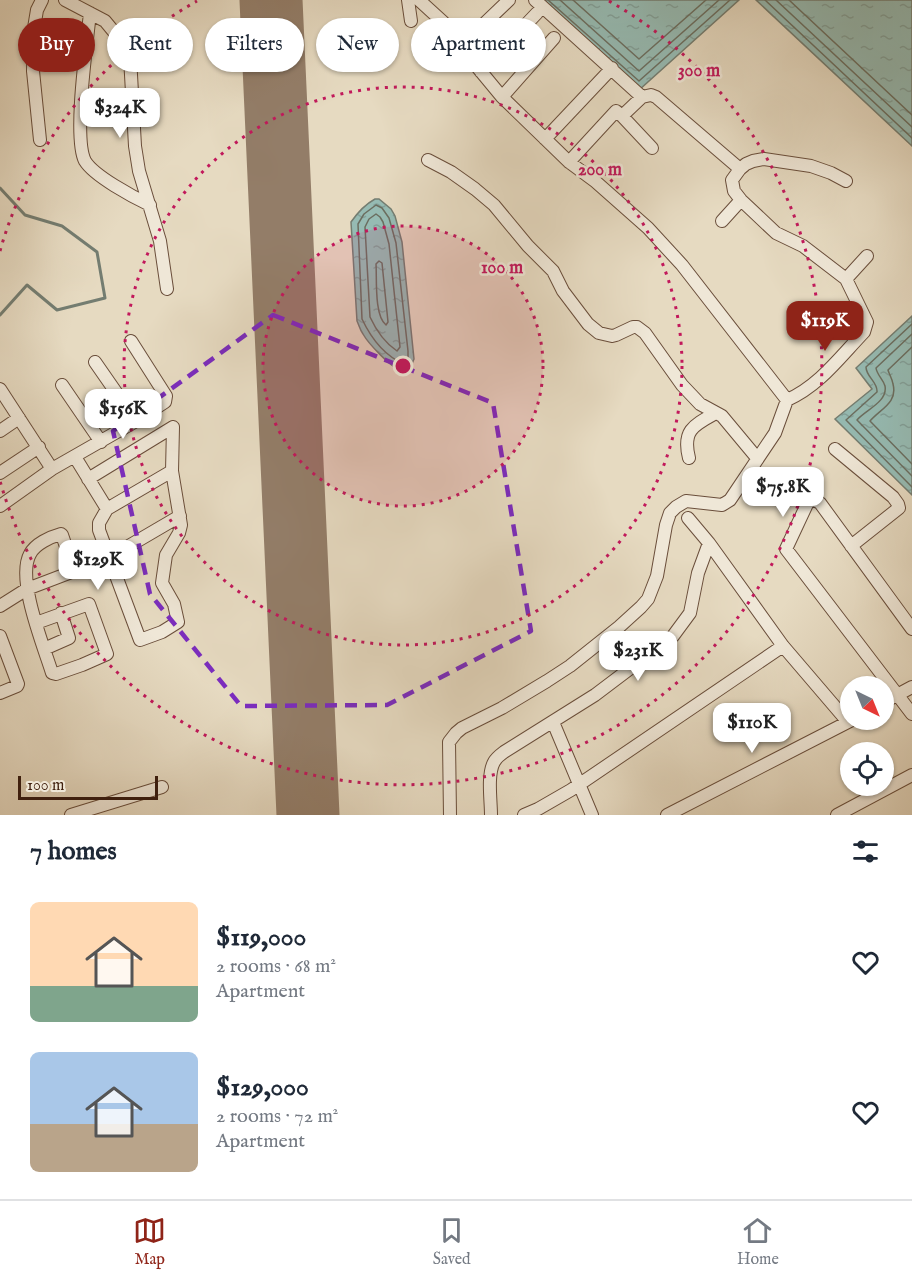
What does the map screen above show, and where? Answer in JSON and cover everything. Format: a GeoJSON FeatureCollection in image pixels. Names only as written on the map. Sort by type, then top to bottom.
{"type":"FeatureCollection","features":[{"type":"Feature","properties":{"kind":"street"},"geometry":{"type":"LineString","coordinates":[[40,140],[33,71],[34,28],[37,10],[42,0]]}},
{"type":"Feature","properties":{"kind":"street"},"geometry":{"type":"LineString","coordinates":[[65,0],[105,21],[124,44],[130,57],[135,146],[139,171],[160,242],[167,289]]}},
{"type":"Feature","properties":{"kind":"street"},"geometry":{"type":"LineString","coordinates":[[408,0],[411,21]]}},
{"type":"Feature","properties":{"kind":"street"},"geometry":{"type":"LineString","coordinates":[[419,0],[439,18]]}},
{"type":"Feature","properties":{"kind":"street"},"geometry":{"type":"LineString","coordinates":[[490,18],[509,0]]}},
{"type":"Feature","properties":{"kind":"street"},"geometry":{"type":"LineString","coordinates":[[535,0],[642,97]]}},
{"type":"Feature","properties":{"kind":"street"},"geometry":{"type":"LineString","coordinates":[[90,13],[81,112],[80,141],[84,159],[95,173],[150,205]]}},
{"type":"Feature","properties":{"kind":"street"},"geometry":{"type":"LineString","coordinates":[[533,18],[537,14]]}},
{"type":"Feature","properties":{"kind":"street"},"geometry":{"type":"LineString","coordinates":[[502,97],[554,38]]}},
{"type":"Feature","properties":{"kind":"street"},"geometry":{"type":"LineString","coordinates":[[545,139],[612,68]]}},
{"type":"Feature","properties":{"kind":"street"},"geometry":{"type":"LineString","coordinates":[[481,72],[502,97],[569,162],[596,182],[648,228],[682,265],[787,400]]}},
{"type":"Feature","properties":{"kind":"street"},"geometry":{"type":"LineString","coordinates":[[622,116],[642,97],[651,94],[740,169]]}},
{"type":"Feature","properties":{"kind":"street"},"geometry":{"type":"LineString","coordinates":[[569,162],[616,111],[652,148]]}},
{"type":"Feature","properties":{"kind":"street"},"geometry":{"type":"LineString","coordinates":[[450,815],[449,742],[453,737],[462,728],[495,712],[570,666],[619,627],[648,599],[657,576],[670,513],[686,501],[722,505],[727,503],[775,433],[787,400],[802,393],[818,381],[864,332],[867,322],[846,279],[803,246],[776,233],[741,200],[734,190],[732,180],[740,169],[753,160],[764,159],[811,166],[831,172],[846,181]]}},
{"type":"Feature","properties":{"kind":"street"},"geometry":{"type":"LineString","coordinates":[[428,160],[451,172],[494,206],[553,271],[562,291],[588,324],[599,333],[612,336],[633,327],[641,329],[682,385],[700,404],[722,416],[757,458]]}},
{"type":"Feature","properties":{"kind":"street"},"geometry":{"type":"LineString","coordinates":[[722,221],[741,200]]}},
{"type":"Feature","properties":{"kind":"street"},"geometry":{"type":"LineString","coordinates":[[846,279],[867,256]]}},
{"type":"Feature","properties":{"kind":"street"},"geometry":{"type":"LineString","coordinates":[[0,506],[52,470],[165,402],[166,398],[131,341]]}},
{"type":"Feature","properties":{"kind":"street"},"geometry":{"type":"LineString","coordinates":[[95,362],[136,421]]}},
{"type":"Feature","properties":{"kind":"street"},"geometry":{"type":"LineString","coordinates":[[62,385],[101,442]]}},
{"type":"Feature","properties":{"kind":"street"},"geometry":{"type":"LineString","coordinates":[[0,389],[52,470]]}},
{"type":"Feature","properties":{"kind":"street"},"geometry":{"type":"LineString","coordinates":[[689,458],[687,444],[690,430],[716,413]]}},
{"type":"Feature","properties":{"kind":"street"},"geometry":{"type":"LineString","coordinates":[[0,431],[19,417]]}},
{"type":"Feature","properties":{"kind":"street"},"geometry":{"type":"LineString","coordinates":[[88,479],[173,427],[172,471],[181,529],[166,555],[162,583],[174,604],[178,622],[140,640],[101,536],[99,523],[107,508],[172,471]]}},
{"type":"Feature","properties":{"kind":"street"},"geometry":{"type":"LineString","coordinates":[[0,473],[39,447]]}},
{"type":"Feature","properties":{"kind":"street"},"geometry":{"type":"LineString","coordinates":[[835,449],[898,504],[898,508],[851,546]]}},
{"type":"Feature","properties":{"kind":"street"},"geometry":{"type":"LineString","coordinates":[[75,457],[107,508]]}},
{"type":"Feature","properties":{"kind":"street"},"geometry":{"type":"LineString","coordinates":[[912,628],[820,502],[814,500],[808,502],[786,549],[912,714]]}},
{"type":"Feature","properties":{"kind":"street"},"geometry":{"type":"LineString","coordinates":[[110,557],[180,516]]}},
{"type":"Feature","properties":{"kind":"street"},"geometry":{"type":"LineString","coordinates":[[688,518],[709,543],[783,646],[840,710]]}},
{"type":"Feature","properties":{"kind":"street"},"geometry":{"type":"LineString","coordinates":[[36,623],[88,603],[107,654],[54,674],[36,623],[27,589],[27,563],[30,554],[38,546],[54,536],[62,535],[74,570]]}},
{"type":"Feature","properties":{"kind":"street"},"geometry":{"type":"LineString","coordinates":[[491,815],[490,773],[496,758],[595,695],[673,636],[690,613],[698,573],[709,543]]}},
{"type":"Feature","properties":{"kind":"street"},"geometry":{"type":"LineString","coordinates":[[0,606],[27,589],[90,565]]}},
{"type":"Feature","properties":{"kind":"street"},"geometry":{"type":"LineString","coordinates":[[45,649],[70,638],[61,613]]}},
{"type":"Feature","properties":{"kind":"street"},"geometry":{"type":"LineString","coordinates":[[0,636],[18,684],[0,693]]}},
{"type":"Feature","properties":{"kind":"street"},"geometry":{"type":"LineString","coordinates":[[524,815],[579,784],[783,646]]}},
{"type":"Feature","properties":{"kind":"street"},"geometry":{"type":"LineString","coordinates":[[896,694],[912,687]]}},
{"type":"Feature","properties":{"kind":"street"},"geometry":{"type":"LineString","coordinates":[[553,722],[591,815]]}},
{"type":"Feature","properties":{"kind":"street"},"geometry":{"type":"LineString","coordinates":[[667,815],[840,726]]}},
{"type":"Feature","properties":{"kind":"street"},"geometry":{"type":"LineString","coordinates":[[837,815],[912,775]]}},
{"type":"Feature","properties":{"kind":"street"},"geometry":{"type":"LineString","coordinates":[[71,815],[162,787]]}},
{"type":"Feature","properties":{"kind":"highlighted area"},"geometry":{"type":"Polygon","coordinates":[[[273,315],[493,403],[531,631],[387,705],[241,706],[150,594],[113,431],[273,315]]]}},
{"type":"Feature","properties":{"kind":"water"},"geometry":{"type":"Polygon","coordinates":[[[540,0],[739,0],[639,90],[540,0]]]}},
{"type":"Feature","properties":{"kind":"water"},"geometry":{"type":"Polygon","coordinates":[[[756,0],[912,0],[912,146],[756,0]]]}},
{"type":"Feature","properties":{"kind":"water"},"geometry":{"type":"Polygon","coordinates":[[[375,199],[379,199],[391,209],[402,242],[414,359],[411,366],[403,371],[380,355],[361,331],[357,321],[351,222],[375,199]]]}},
{"type":"Feature","properties":{"kind":"water"},"geometry":{"type":"Polygon","coordinates":[[[912,316],[912,495],[835,419],[872,389],[856,368],[912,316]]]}},
{"type":"Feature","properties":{"kind":"waterway"},"geometry":{"type":"LineString","coordinates":[[0,188],[25,215],[62,226],[97,252],[105,298],[57,310],[27,285],[0,315]]}},
{"type":"Feature","properties":{"kind":"taxiway"},"geometry":{"type":"LineString","coordinates":[[278,161],[288,165],[293,175],[280,204],[265,174],[269,166],[278,161]]}},
{"type":"Feature","properties":{"kind":"runway"},"geometry":{"type":"LineString","coordinates":[[271,0],[308,815]]}}]}
